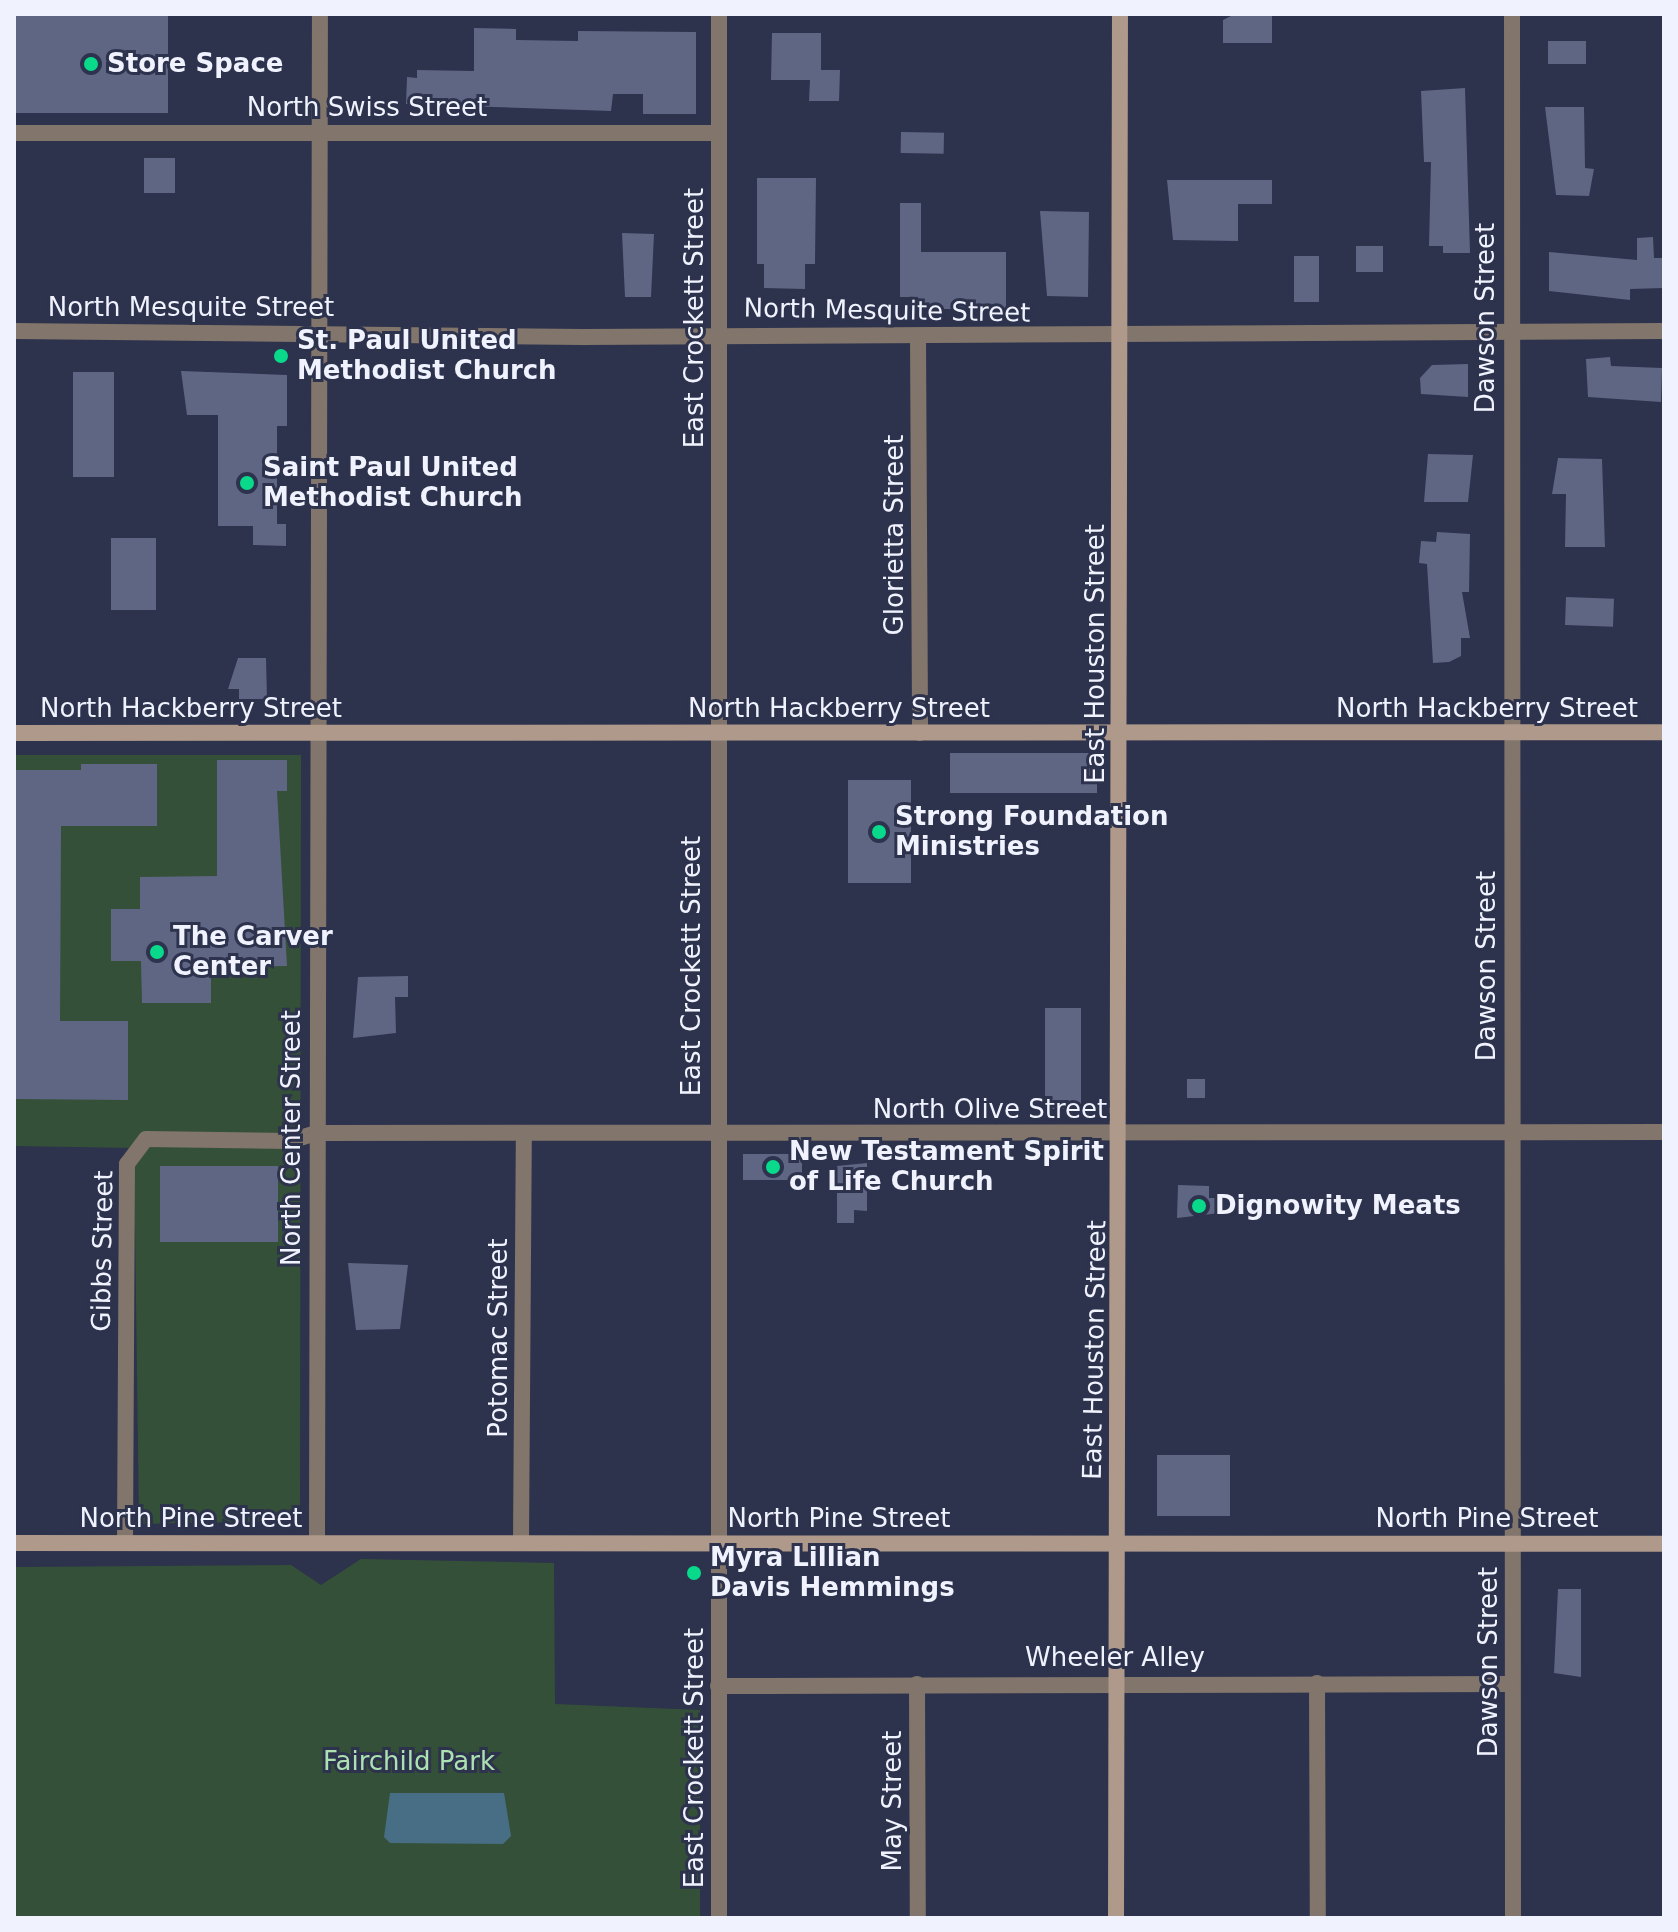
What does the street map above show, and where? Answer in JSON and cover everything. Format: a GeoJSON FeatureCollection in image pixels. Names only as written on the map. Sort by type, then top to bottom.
{"type":"FeatureCollection","features":[{"type":"Feature","properties":{"kind":"main road","name":"East Houston Street"},"geometry":{"type":"LineString","coordinates":[[1116,1918],[1121,1134],[1120,14]]}},
{"type":"Feature","properties":{"kind":"main road","name":"North Hackberry Street"},"geometry":{"type":"LineString","coordinates":[[14,733],[1664,732]]}},
{"type":"Feature","properties":{"kind":"main road","name":"North Pine Street"},"geometry":{"type":"LineString","coordinates":[[14,1543],[1664,1544]]}},
{"type":"Feature","properties":{"kind":"street","name":"North Center Street"},"geometry":{"type":"LineString","coordinates":[[317,1543],[316,733],[320,14]]}},
{"type":"Feature","properties":{"kind":"street","name":"East Crockett Street"},"geometry":{"type":"LineString","coordinates":[[719,14],[716,733],[719,1918]]}},
{"type":"Feature","properties":{"kind":"street","name":"Dawson Street"},"geometry":{"type":"LineString","coordinates":[[1512,14],[1509,336],[1513,1918]]}},
{"type":"Feature","properties":{"kind":"street","name":"North Swiss Street"},"geometry":{"type":"LineString","coordinates":[[14,133],[719,133]]}},
{"type":"Feature","properties":{"kind":"street","name":"North Mesquite Street"},"geometry":{"type":"LineString","coordinates":[[14,331],[1119,337],[1509,336],[1664,331]]}},
{"type":"Feature","properties":{"kind":"street","name":"Glorietta Street"},"geometry":{"type":"LineString","coordinates":[[918,337],[920,733]]}},
{"type":"Feature","properties":{"kind":"street","name":"North Olive Street"},"geometry":{"type":"LineString","coordinates":[[316,1133],[1664,1132]]}},
{"type":"Feature","properties":{"kind":"street","name":"Gibbs Street"},"geometry":{"type":"LineString","coordinates":[[125,1543],[128,1156],[146,1139],[290,1141],[316,1133]]}},
{"type":"Feature","properties":{"kind":"street","name":"Potomac Street"},"geometry":{"type":"LineString","coordinates":[[521,1543],[524,1133]]}},
{"type":"Feature","properties":{"kind":"street","name":"Wheeler Alley"},"geometry":{"type":"LineString","coordinates":[[718,1686],[1117,1680],[1512,1684]]}},
{"type":"Feature","properties":{"kind":"street"},"geometry":{"type":"LineString","coordinates":[[1317,1683],[1318,1918]]}},
{"type":"Feature","properties":{"kind":"street","name":"May Street"},"geometry":{"type":"LineString","coordinates":[[917,1684],[918,1918]]}},
{"type":"Feature","properties":{"kind":"green space","name":"The Carver Center"},"geometry":{"type":"Polygon","coordinates":[[[14,755],[301,755],[300,1521],[139,1524],[134,1148],[14,1146],[14,755]]]}},
{"type":"Feature","properties":{"kind":"green space","name":"Fairchild Park"},"geometry":{"type":"Polygon","coordinates":[[[361,1559],[554,1563],[555,1704],[700,1710],[700,1918],[14,1918],[14,1567],[291,1565],[321,1585],[361,1559]]]}},
{"type":"Feature","properties":{"kind":"water"},"geometry":{"type":"Polygon","coordinates":[[[390,1793],[504,1793],[511,1836],[503,1844],[390,1843],[384,1837],[390,1793]]]}},
{"type":"Feature","properties":{"kind":"building","name":"Store Space"},"geometry":{"type":"Polygon","coordinates":[[[14,14],[168,14],[168,113],[14,113],[14,14]]]}},
{"type":"Feature","properties":{"kind":"building"},"geometry":{"type":"Polygon","coordinates":[[[1235,14],[1272,14],[1272,43],[1223,43],[1223,20],[1235,14]]]}},
{"type":"Feature","properties":{"kind":"building"},"geometry":{"type":"Polygon","coordinates":[[[474,28],[516,29],[516,40],[578,41],[578,31],[696,32],[696,114],[643,114],[643,94],[613,94],[611,111],[406,104],[407,77],[417,78],[417,70],[474,71],[474,28]]]}},
{"type":"Feature","properties":{"kind":"building"},"geometry":{"type":"Polygon","coordinates":[[[772,33],[821,33],[821,70],[840,70],[839,101],[809,101],[810,80],[771,80],[772,33]]]}},
{"type":"Feature","properties":{"kind":"building"},"geometry":{"type":"Polygon","coordinates":[[[1548,41],[1586,41],[1586,64],[1548,64],[1548,41]]]}},
{"type":"Feature","properties":{"kind":"building"},"geometry":{"type":"Polygon","coordinates":[[[1465,88],[1470,253],[1443,253],[1443,246],[1429,246],[1431,162],[1424,162],[1421,91],[1465,88]]]}},
{"type":"Feature","properties":{"kind":"building"},"geometry":{"type":"Polygon","coordinates":[[[1545,107],[1584,107],[1585,168],[1594,169],[1589,196],[1556,195],[1545,107]]]}},
{"type":"Feature","properties":{"kind":"building"},"geometry":{"type":"Polygon","coordinates":[[[901,132],[944,133],[944,154],[901,153],[901,132]]]}},
{"type":"Feature","properties":{"kind":"building"},"geometry":{"type":"Polygon","coordinates":[[[144,158],[175,158],[175,193],[144,193],[144,158]]]}},
{"type":"Feature","properties":{"kind":"building"},"geometry":{"type":"Polygon","coordinates":[[[757,178],[816,178],[815,264],[805,264],[805,289],[764,288],[764,264],[757,264],[757,178]]]}},
{"type":"Feature","properties":{"kind":"building"},"geometry":{"type":"Polygon","coordinates":[[[1167,180],[1272,180],[1272,204],[1238,204],[1238,241],[1173,240],[1167,180]]]}},
{"type":"Feature","properties":{"kind":"building"},"geometry":{"type":"Polygon","coordinates":[[[900,203],[921,203],[921,252],[1006,252],[1006,309],[918,309],[918,297],[900,297],[900,203]]]}},
{"type":"Feature","properties":{"kind":"building"},"geometry":{"type":"Polygon","coordinates":[[[1040,211],[1089,212],[1088,297],[1047,296],[1040,211]]]}},
{"type":"Feature","properties":{"kind":"building"},"geometry":{"type":"Polygon","coordinates":[[[622,233],[654,234],[651,297],[625,297],[622,233]]]}},
{"type":"Feature","properties":{"kind":"building"},"geometry":{"type":"Polygon","coordinates":[[[1653,237],[1654,258],[1664,258],[1664,288],[1630,289],[1630,300],[1549,291],[1549,252],[1637,260],[1637,238],[1653,237]]]}},
{"type":"Feature","properties":{"kind":"building"},"geometry":{"type":"Polygon","coordinates":[[[1356,246],[1383,246],[1383,272],[1356,272],[1356,246]]]}},
{"type":"Feature","properties":{"kind":"building"},"geometry":{"type":"Polygon","coordinates":[[[1294,256],[1319,256],[1319,302],[1294,302],[1294,256]]]}},
{"type":"Feature","properties":{"kind":"building"},"geometry":{"type":"Polygon","coordinates":[[[1610,357],[1611,366],[1662,368],[1661,402],[1588,397],[1586,359],[1610,357]]]}},
{"type":"Feature","properties":{"kind":"building"},"geometry":{"type":"Polygon","coordinates":[[[1468,364],[1468,397],[1421,394],[1420,378],[1432,365],[1468,364]]]}},
{"type":"Feature","properties":{"kind":"building","name":"Saint Paul United Methodist Church"},"geometry":{"type":"Polygon","coordinates":[[[181,371],[287,375],[287,426],[277,426],[277,524],[286,524],[286,546],[253,545],[253,526],[218,526],[218,415],[187,415],[181,371]]]}},
{"type":"Feature","properties":{"kind":"building"},"geometry":{"type":"Polygon","coordinates":[[[73,372],[114,372],[114,477],[73,477],[73,372]]]}},
{"type":"Feature","properties":{"kind":"building"},"geometry":{"type":"Polygon","coordinates":[[[1428,454],[1473,455],[1468,502],[1424,502],[1428,454]]]}},
{"type":"Feature","properties":{"kind":"building"},"geometry":{"type":"Polygon","coordinates":[[[1558,458],[1602,459],[1605,547],[1565,547],[1566,494],[1552,494],[1558,458]]]}},
{"type":"Feature","properties":{"kind":"building"},"geometry":{"type":"Polygon","coordinates":[[[1437,532],[1470,534],[1469,592],[1462,592],[1470,638],[1461,638],[1461,656],[1449,662],[1433,663],[1427,564],[1419,563],[1421,541],[1436,542],[1437,532]]]}},
{"type":"Feature","properties":{"kind":"building"},"geometry":{"type":"Polygon","coordinates":[[[111,538],[156,538],[156,610],[111,610],[111,538]]]}},
{"type":"Feature","properties":{"kind":"building"},"geometry":{"type":"Polygon","coordinates":[[[1566,597],[1614,599],[1613,627],[1565,625],[1566,597]]]}},
{"type":"Feature","properties":{"kind":"building"},"geometry":{"type":"Polygon","coordinates":[[[238,658],[266,658],[267,699],[239,699],[239,689],[228,689],[238,658]]]}},
{"type":"Feature","properties":{"kind":"building"},"geometry":{"type":"Polygon","coordinates":[[[950,753],[1097,753],[1097,793],[950,793],[950,753]]]}},
{"type":"Feature","properties":{"kind":"building"},"geometry":{"type":"Polygon","coordinates":[[[217,760],[287,760],[287,791],[277,791],[287,966],[211,967],[211,1003],[142,1003],[141,961],[111,961],[111,909],[140,909],[140,877],[217,876],[217,760]]]}},
{"type":"Feature","properties":{"kind":"building"},"geometry":{"type":"Polygon","coordinates":[[[81,764],[157,764],[157,826],[61,826],[60,1021],[128,1021],[128,1100],[14,1099],[14,770],[81,770],[81,764]]]}},
{"type":"Feature","properties":{"kind":"building","name":"Strong Foundation Ministries"},"geometry":{"type":"Polygon","coordinates":[[[848,780],[911,780],[911,883],[848,883],[848,780]]]}},
{"type":"Feature","properties":{"kind":"building"},"geometry":{"type":"Polygon","coordinates":[[[408,976],[408,997],[395,997],[396,1033],[353,1038],[358,977],[408,976]]]}},
{"type":"Feature","properties":{"kind":"building"},"geometry":{"type":"Polygon","coordinates":[[[1045,1008],[1081,1008],[1081,1109],[1045,1109],[1045,1008]]]}},
{"type":"Feature","properties":{"kind":"building"},"geometry":{"type":"Polygon","coordinates":[[[1187,1079],[1205,1079],[1205,1098],[1187,1098],[1187,1079]]]}},
{"type":"Feature","properties":{"kind":"building","name":"New Testament Spirit of Life Church"},"geometry":{"type":"Polygon","coordinates":[[[743,1154],[802,1154],[802,1180],[743,1180],[743,1154]]]}},
{"type":"Feature","properties":{"kind":"building"},"geometry":{"type":"Polygon","coordinates":[[[867,1163],[867,1211],[854,1210],[854,1223],[837,1223],[837,1166],[867,1163]]]}},
{"type":"Feature","properties":{"kind":"building"},"geometry":{"type":"Polygon","coordinates":[[[160,1166],[278,1166],[278,1242],[160,1242],[160,1166]]]}},
{"type":"Feature","properties":{"kind":"building","name":"Dignowity Meats"},"geometry":{"type":"Polygon","coordinates":[[[1178,1185],[1209,1186],[1209,1198],[1220,1198],[1220,1213],[1177,1218],[1178,1185]]]}},
{"type":"Feature","properties":{"kind":"building"},"geometry":{"type":"Polygon","coordinates":[[[348,1263],[408,1265],[400,1329],[356,1330],[348,1263]]]}},
{"type":"Feature","properties":{"kind":"building"},"geometry":{"type":"Polygon","coordinates":[[[1157,1455],[1230,1455],[1230,1516],[1157,1516],[1157,1455]]]}},
{"type":"Feature","properties":{"kind":"building"},"geometry":{"type":"Polygon","coordinates":[[[1558,1589],[1581,1589],[1581,1677],[1554,1673],[1558,1589]]]}},
{"type":"Feature","properties":{"kind":"place","name":"Store Space"},"geometry":{"type":"Point","coordinates":[91,64]}},
{"type":"Feature","properties":{"kind":"place","name":"St. Paul United Methodist Church"},"geometry":{"type":"Point","coordinates":[281,356]}},
{"type":"Feature","properties":{"kind":"place","name":"Saint Paul United Methodist Church"},"geometry":{"type":"Point","coordinates":[247,483]}},
{"type":"Feature","properties":{"kind":"place","name":"Strong Foundation Ministries"},"geometry":{"type":"Point","coordinates":[879,832]}},
{"type":"Feature","properties":{"kind":"place","name":"The Carver Center"},"geometry":{"type":"Point","coordinates":[157,952]}},
{"type":"Feature","properties":{"kind":"place","name":"New Testament Spirit of Life Church"},"geometry":{"type":"Point","coordinates":[773,1167]}},
{"type":"Feature","properties":{"kind":"place","name":"Dignowity Meats"},"geometry":{"type":"Point","coordinates":[1199,1206]}},
{"type":"Feature","properties":{"kind":"place","name":"Myra Lillian Davis Hemmings"},"geometry":{"type":"Point","coordinates":[694,1573]}}]}
